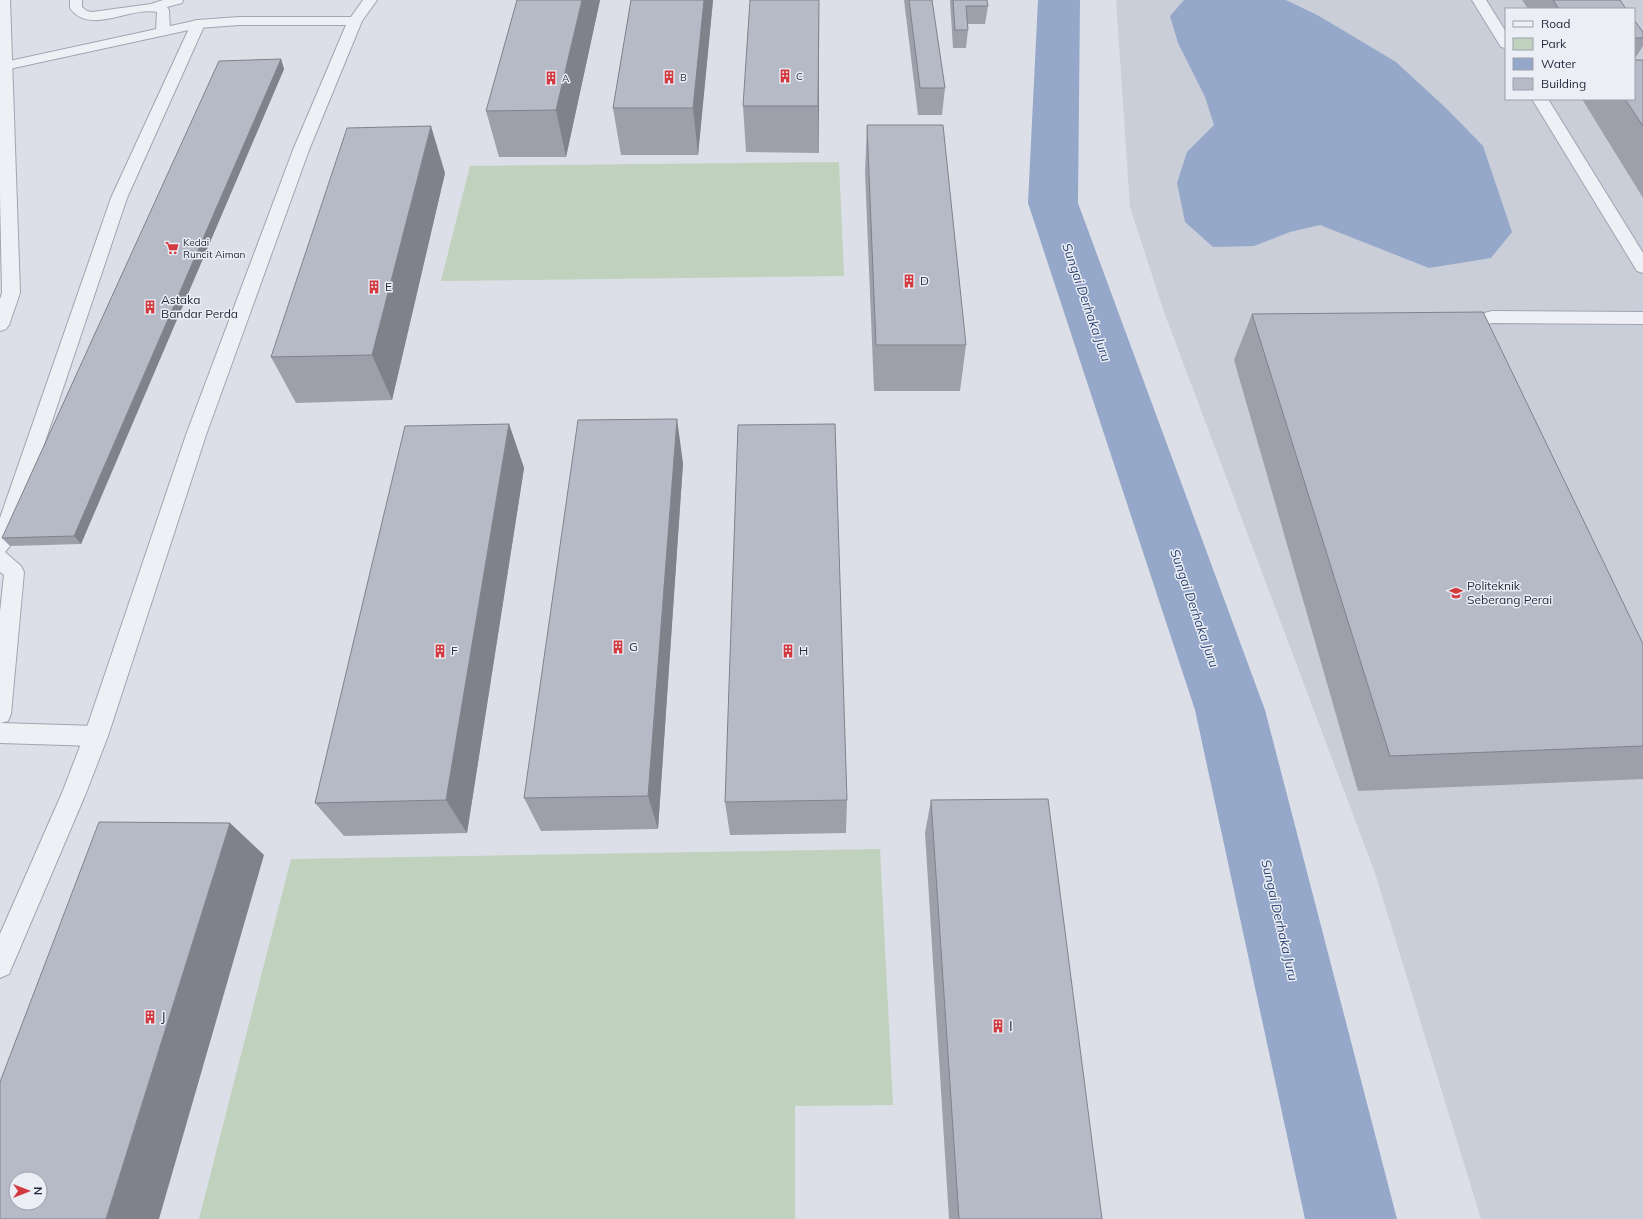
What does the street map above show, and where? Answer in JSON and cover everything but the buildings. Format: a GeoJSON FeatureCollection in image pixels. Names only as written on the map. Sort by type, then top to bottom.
{"type":"FeatureCollection","features":[{"type":"Feature","properties":{"kind":"street"},"geometry":{"type":"LineString","coordinates":[[0,325],[11,293],[3,66],[3,0]]}},
{"type":"Feature","properties":{"kind":"street"},"geometry":{"type":"LineString","coordinates":[[0,965],[74,793],[96,736],[196,435],[301,150],[355,22],[370,0]]}},
{"type":"Feature","properties":{"kind":"street"},"geometry":{"type":"LineString","coordinates":[[1479,0],[1505,42]]}},
{"type":"Feature","properties":{"kind":"street"},"geometry":{"type":"LineString","coordinates":[[3,66],[198,24],[239,21],[355,22]]}},
{"type":"Feature","properties":{"kind":"street"},"geometry":{"type":"LineString","coordinates":[[1541,100],[1643,266]]}},
{"type":"Feature","properties":{"kind":"street"},"geometry":{"type":"LineString","coordinates":[[1487,358],[1474,329],[1479,320],[1492,317],[1643,318]]}},
{"type":"Feature","properties":{"kind":"lane"},"geometry":{"type":"LineString","coordinates":[[76,0],[76,8],[83,14],[98,15],[147,6],[156,6],[178,0]]}},
{"type":"Feature","properties":{"kind":"lane"},"geometry":{"type":"LineString","coordinates":[[156,6],[162,10],[163,31]]}},
{"type":"Feature","properties":{"kind":"lane"},"geometry":{"type":"LineString","coordinates":[[0,546],[119,198],[198,24]]}},
{"type":"Feature","properties":{"kind":"lane"},"geometry":{"type":"LineString","coordinates":[[0,558],[14,572],[0,714]]}},
{"type":"Feature","properties":{"kind":"lane"},"geometry":{"type":"LineString","coordinates":[[0,733],[96,736]]}},
{"type":"Feature","properties":{"kind":"shaded area","name":"Politeknik Seberang Perai"},"geometry":{"type":"Polygon","coordinates":[[[1116,0],[1643,0],[1643,1219],[1481,1219],[1375,873],[1164,312],[1130,207],[1116,0]]]}},
{"type":"Feature","properties":{"kind":"green space"},"geometry":{"type":"Polygon","coordinates":[[[839,162],[844,276],[441,281],[470,166],[839,162]]]}},
{"type":"Feature","properties":{"kind":"green space"},"geometry":{"type":"Polygon","coordinates":[[[880,849],[893,1105],[795,1106],[795,1219],[199,1219],[291,859],[880,849]]]}},
{"type":"Feature","properties":{"kind":"water"},"geometry":{"type":"Polygon","coordinates":[[[1184,0],[1286,0],[1319,16],[1396,62],[1448,110],[1483,146],[1512,232],[1491,258],[1429,268],[1320,225],[1290,232],[1254,246],[1213,247],[1185,222],[1177,183],[1187,152],[1214,125],[1205,97],[1178,43],[1170,16],[1184,0]]]}},
{"type":"Feature","properties":{"kind":"waterway","name":"Sungai Derhaka Juru"},"geometry":{"type":"LineString","coordinates":[[1059,0],[1053,203],[1230,710],[1351,1219]]}},
{"type":"Feature","properties":{"kind":"place","name":"C"},"geometry":{"type":"Point","coordinates":[785,76]}},
{"type":"Feature","properties":{"kind":"place","name":"B"},"geometry":{"type":"Point","coordinates":[669,77]}},
{"type":"Feature","properties":{"kind":"place","name":"A"},"geometry":{"type":"Point","coordinates":[551,78]}},
{"type":"Feature","properties":{"kind":"place","name":"Kedai Runcit Aiman"},"geometry":{"type":"Point","coordinates":[172,248]}},
{"type":"Feature","properties":{"kind":"place","name":"D"},"geometry":{"type":"Point","coordinates":[909,281]}},
{"type":"Feature","properties":{"kind":"place","name":"E"},"geometry":{"type":"Point","coordinates":[374,287]}},
{"type":"Feature","properties":{"kind":"place","name":"Astaka Bandar Perda"},"geometry":{"type":"Point","coordinates":[150,307]}},
{"type":"Feature","properties":{"kind":"place","name":"Politeknik Seberang Perai"},"geometry":{"type":"Point","coordinates":[1456,593]}},
{"type":"Feature","properties":{"kind":"place","name":"G"},"geometry":{"type":"Point","coordinates":[618,647]}},
{"type":"Feature","properties":{"kind":"place","name":"F"},"geometry":{"type":"Point","coordinates":[440,651]}},
{"type":"Feature","properties":{"kind":"place","name":"H"},"geometry":{"type":"Point","coordinates":[788,651]}},
{"type":"Feature","properties":{"kind":"place","name":"J"},"geometry":{"type":"Point","coordinates":[150,1017]}},
{"type":"Feature","properties":{"kind":"place","name":"I"},"geometry":{"type":"Point","coordinates":[998,1026]}}]}
